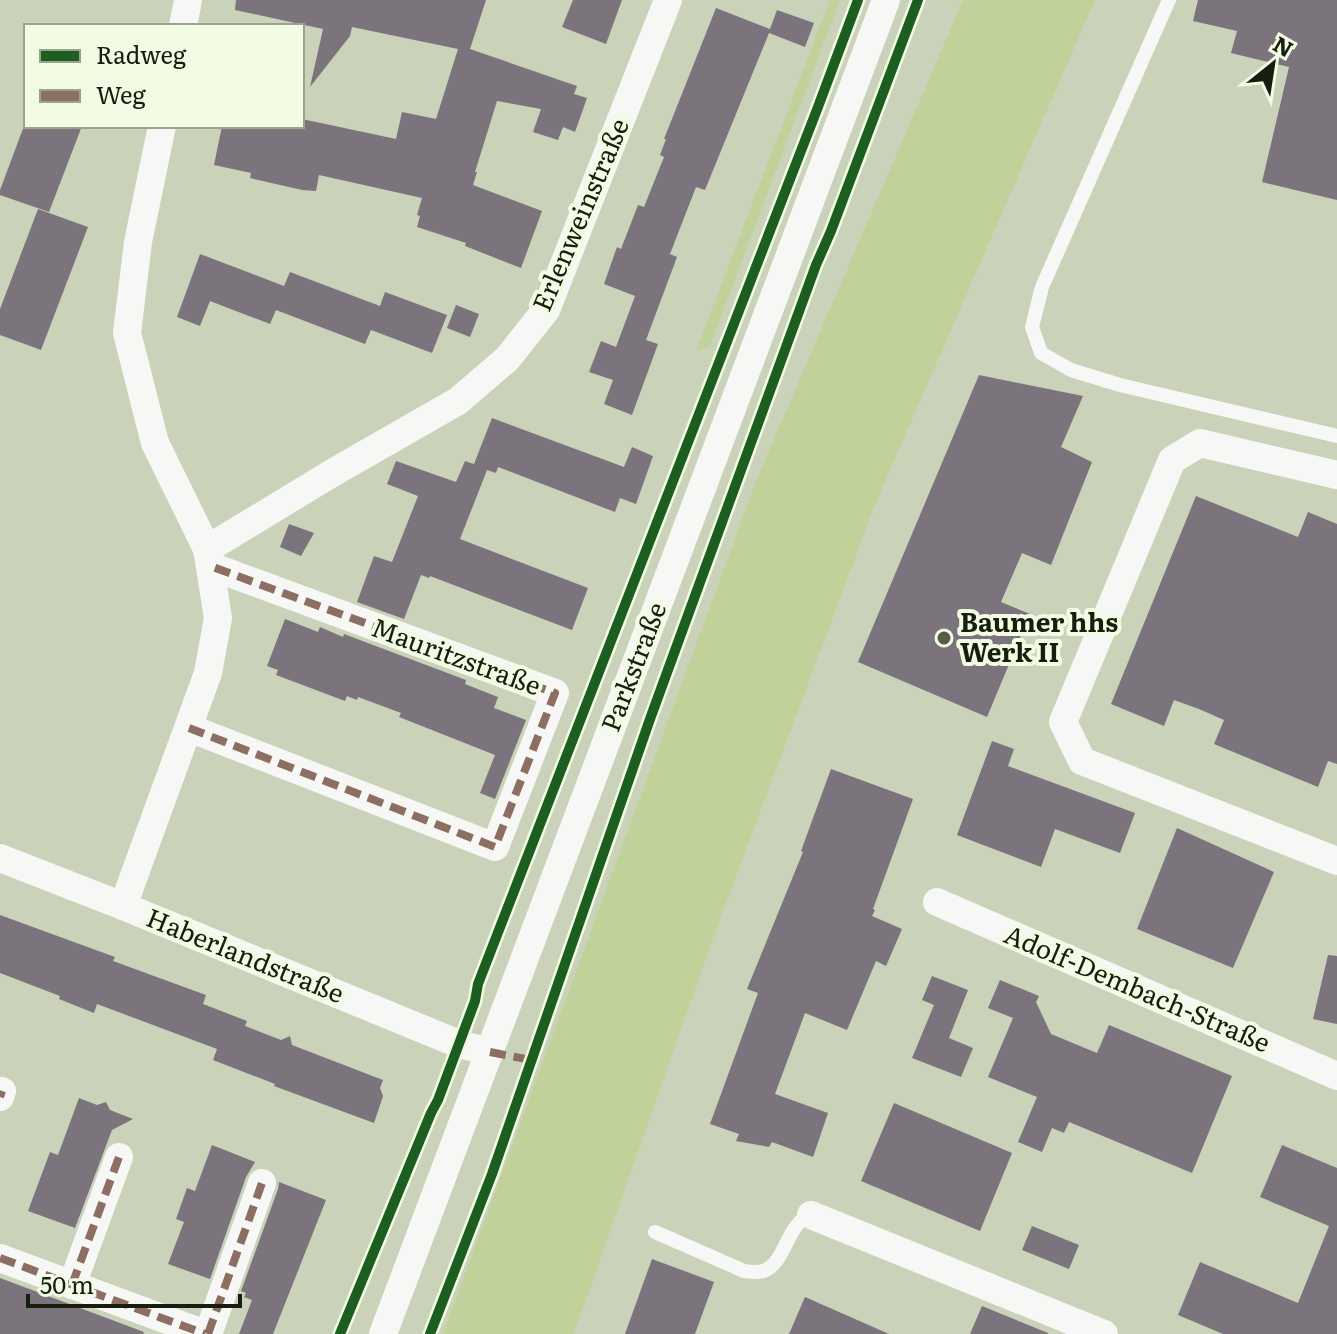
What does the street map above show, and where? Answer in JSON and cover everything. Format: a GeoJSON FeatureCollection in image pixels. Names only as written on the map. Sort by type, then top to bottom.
{"type":"FeatureCollection","features":[{"type":"Feature","properties":{"kind":"street"},"geometry":{"type":"LineString","coordinates":[[183,24],[188,0]]}},
{"type":"Feature","properties":{"kind":"street","name":"Erlenweinstraße"},"geometry":{"type":"LineString","coordinates":[[208,557],[334,472],[458,401],[507,359],[546,310],[668,0]]}},
{"type":"Feature","properties":{"kind":"street","name":"Parkstraße"},"geometry":{"type":"LineString","coordinates":[[383,1334],[886,0]]}},
{"type":"Feature","properties":{"kind":"street"},"geometry":{"type":"LineString","coordinates":[[123,906],[208,673],[218,618],[208,557],[155,443],[127,333],[138,242],[162,128]]}},
{"type":"Feature","properties":{"kind":"street"},"geometry":{"type":"LineString","coordinates":[[1337,475],[1200,443],[1172,460],[1063,722],[1082,761],[1337,861]]}},
{"type":"Feature","properties":{"kind":"street","name":"Mauritzstraße"},"geometry":{"type":"LineString","coordinates":[[189,728],[495,847],[555,693],[208,557]]}},
{"type":"Feature","properties":{"kind":"street","name":"Haberlandstraße"},"geometry":{"type":"LineString","coordinates":[[0,858],[459,1044],[490,1052]]}},
{"type":"Feature","properties":{"kind":"street","name":"Adolf-Dembach-Straße"},"geometry":{"type":"LineString","coordinates":[[937,902],[1337,1076]]}},
{"type":"Feature","properties":{"kind":"street"},"geometry":{"type":"LineString","coordinates":[[72,1285],[119,1157]]}},
{"type":"Feature","properties":{"kind":"street"},"geometry":{"type":"LineString","coordinates":[[0,1258],[206,1334],[262,1183]]}},
{"type":"Feature","properties":{"kind":"street"},"geometry":{"type":"LineString","coordinates":[[811,1215],[1104,1334]]}},
{"type":"Feature","properties":{"kind":"lane"},"geometry":{"type":"LineString","coordinates":[[1169,0],[1042,287],[1032,327],[1041,353],[1071,370],[1120,385],[1337,436]]}},
{"type":"Feature","properties":{"kind":"lane"},"geometry":{"type":"LineString","coordinates":[[655,1232],[744,1271],[758,1272],[774,1264],[798,1222],[811,1215]]}},
{"type":"Feature","properties":{"kind":"green space"},"geometry":{"type":"Polygon","coordinates":[[[830,0],[840,0],[710,346],[696,351],[830,0]]]}},
{"type":"Feature","properties":{"kind":"green space"},"geometry":{"type":"Polygon","coordinates":[[[963,0],[1095,0],[876,502],[712,941],[574,1334],[443,1334],[757,479],[963,0]]]}},
{"type":"Feature","properties":{"kind":"building"},"geometry":{"type":"Polygon","coordinates":[[[236,0],[486,0],[470,49],[577,86],[574,94],[587,98],[575,132],[563,127],[558,140],[533,132],[541,109],[497,101],[473,185],[542,211],[521,268],[465,246],[466,243],[417,227],[422,198],[319,175],[316,191],[302,190],[250,178],[251,173],[214,165],[222,128],[304,128],[304,119],[396,139],[402,112],[436,119],[458,49],[352,27],[350,36],[310,87],[323,29],[235,10],[236,0]]]}},
{"type":"Feature","properties":{"kind":"building"},"geometry":{"type":"Polygon","coordinates":[[[573,0],[622,0],[606,44],[562,27],[573,0]]]}},
{"type":"Feature","properties":{"kind":"building"},"geometry":{"type":"Polygon","coordinates":[[[1198,0],[1337,0],[1337,200],[1262,182],[1289,67],[1231,53],[1237,31],[1193,21],[1198,0]]]}},
{"type":"Feature","properties":{"kind":"building"},"geometry":{"type":"Polygon","coordinates":[[[716,8],[770,29],[777,10],[814,23],[805,47],[769,33],[705,190],[696,187],[670,254],[677,257],[646,340],[658,344],[632,415],[604,404],[613,380],[589,372],[601,341],[616,347],[635,296],[604,284],[617,247],[621,249],[638,205],[644,207],[664,157],[660,155],[664,139],[716,8]]]}},
{"type":"Feature","properties":{"kind":"building"},"geometry":{"type":"Polygon","coordinates":[[[24,126],[81,128],[49,212],[0,195],[24,126]]]}},
{"type":"Feature","properties":{"kind":"building"},"geometry":{"type":"Polygon","coordinates":[[[38,209],[88,227],[41,350],[0,335],[0,309],[38,209]]]}},
{"type":"Feature","properties":{"kind":"building"},"geometry":{"type":"Polygon","coordinates":[[[200,254],[284,286],[290,272],[380,306],[385,292],[447,315],[432,353],[371,330],[365,344],[276,310],[270,324],[210,301],[200,326],[177,317],[200,254]]]}},
{"type":"Feature","properties":{"kind":"building"},"geometry":{"type":"Polygon","coordinates":[[[456,305],[479,314],[470,337],[447,328],[456,305]]]}},
{"type":"Feature","properties":{"kind":"building"},"geometry":{"type":"Polygon","coordinates":[[[979,375],[1083,396],[1061,447],[1092,462],[1051,565],[1022,553],[1001,602],[1030,614],[987,717],[858,662],[979,375]]]}},
{"type":"Feature","properties":{"kind":"building"},"geometry":{"type":"Polygon","coordinates":[[[492,418],[624,467],[632,447],[653,456],[636,504],[620,498],[615,512],[498,467],[496,473],[487,470],[460,539],[588,588],[572,630],[430,576],[421,575],[404,619],[357,602],[374,556],[392,562],[418,496],[387,484],[396,461],[456,482],[465,461],[474,464],[492,418]]]}},
{"type":"Feature","properties":{"kind":"building"},"geometry":{"type":"Polygon","coordinates":[[[1196,496],[1298,537],[1308,512],[1337,524],[1337,764],[1328,761],[1318,787],[1214,744],[1224,720],[1199,709],[1174,700],[1164,726],[1111,704],[1196,496]]]}},
{"type":"Feature","properties":{"kind":"building"},"geometry":{"type":"Polygon","coordinates":[[[289,524],[314,533],[301,556],[280,547],[289,524]]]}},
{"type":"Feature","properties":{"kind":"building"},"geometry":{"type":"Polygon","coordinates":[[[285,619],[318,632],[320,627],[343,637],[344,634],[466,680],[465,684],[498,697],[494,708],[526,720],[495,799],[480,793],[495,755],[399,717],[401,713],[358,697],[357,700],[347,696],[345,701],[276,675],[278,670],[267,666],[285,619]]]}},
{"type":"Feature","properties":{"kind":"building"},"geometry":{"type":"Polygon","coordinates":[[[992,741],[1014,749],[1008,766],[1135,813],[1120,853],[1055,829],[1041,867],[957,835],[992,741]]]}},
{"type":"Feature","properties":{"kind":"building"},"geometry":{"type":"Polygon","coordinates":[[[831,769],[913,799],[873,909],[872,916],[902,929],[886,966],[876,961],[847,1030],[805,1013],[775,1094],[828,1113],[813,1157],[772,1142],[769,1147],[736,1141],[739,1134],[710,1124],[758,993],[747,989],[803,852],[831,769]]]}},
{"type":"Feature","properties":{"kind":"building"},"geometry":{"type":"Polygon","coordinates":[[[1177,828],[1274,872],[1233,968],[1137,929],[1177,828]]]}},
{"type":"Feature","properties":{"kind":"building"},"geometry":{"type":"Polygon","coordinates":[[[0,915],[115,957],[113,961],[206,995],[203,1004],[247,1021],[245,1026],[281,1040],[290,1036],[292,1045],[383,1080],[380,1088],[383,1096],[374,1123],[213,1060],[217,1049],[97,1004],[94,1013],[0,973],[0,915]]]}},
{"type":"Feature","properties":{"kind":"building"},"geometry":{"type":"Polygon","coordinates":[[[1328,955],[1337,956],[1337,1024],[1313,1019],[1328,955]]]}},
{"type":"Feature","properties":{"kind":"building"},"geometry":{"type":"Polygon","coordinates":[[[932,976],[968,990],[949,1038],[973,1048],[961,1077],[912,1058],[934,1005],[922,1000],[932,976]]]}},
{"type":"Feature","properties":{"kind":"building"},"geometry":{"type":"Polygon","coordinates":[[[1000,980],[1039,996],[1036,1002],[1051,1034],[1097,1053],[1109,1025],[1232,1076],[1192,1173],[1069,1122],[1064,1133],[1052,1128],[1042,1152],[1018,1142],[1037,1097],[988,1077],[1013,1018],[988,1008],[1000,980]]]}},
{"type":"Feature","properties":{"kind":"building"},"geometry":{"type":"Polygon","coordinates":[[[79,1098],[97,1105],[106,1102],[110,1110],[133,1119],[112,1130],[75,1228],[28,1211],[50,1152],[58,1155],[79,1098]]]}},
{"type":"Feature","properties":{"kind":"building"},"geometry":{"type":"Polygon","coordinates":[[[894,1103],[1012,1153],[980,1231],[861,1181],[894,1103]]]}},
{"type":"Feature","properties":{"kind":"building"},"geometry":{"type":"Polygon","coordinates":[[[212,1145],[255,1162],[246,1177],[210,1279],[168,1264],[184,1222],[176,1219],[187,1188],[195,1191],[212,1145]]]}},
{"type":"Feature","properties":{"kind":"building"},"geometry":{"type":"Polygon","coordinates":[[[1282,1145],[1337,1168],[1337,1334],[1223,1334],[1178,1315],[1200,1262],[1298,1303],[1329,1226],[1260,1197],[1282,1145]]]}},
{"type":"Feature","properties":{"kind":"building"},"geometry":{"type":"Polygon","coordinates":[[[279,1182],[326,1200],[273,1334],[239,1334],[252,1300],[244,1297],[246,1293],[241,1291],[279,1182]]]}},
{"type":"Feature","properties":{"kind":"building"},"geometry":{"type":"Polygon","coordinates":[[[1032,1226],[1079,1245],[1069,1269],[1022,1250],[1032,1226]]]}},
{"type":"Feature","properties":{"kind":"building"},"geometry":{"type":"Polygon","coordinates":[[[652,1259],[714,1282],[695,1334],[625,1334],[652,1259]]]}},
{"type":"Feature","properties":{"kind":"building"},"geometry":{"type":"Polygon","coordinates":[[[0,1278],[144,1332],[0,1334],[0,1278]]]}},
{"type":"Feature","properties":{"kind":"building"},"geometry":{"type":"Polygon","coordinates":[[[805,1297],[889,1334],[789,1334],[805,1297]]]}},
{"type":"Feature","properties":{"kind":"building"},"geometry":{"type":"Polygon","coordinates":[[[982,1306],[1048,1333],[1048,1334],[970,1334],[982,1306]]]}},
{"type":"Feature","properties":{"kind":"marked path"},"geometry":{"type":"LineString","coordinates":[[189,728],[495,847],[555,693],[210,566]]}},
{"type":"Feature","properties":{"kind":"marked path"},"geometry":{"type":"LineString","coordinates":[[490,1052],[531,1060]]}},
{"type":"Feature","properties":{"kind":"marked path"},"geometry":{"type":"LineString","coordinates":[[0,1097],[2,1091]]}},
{"type":"Feature","properties":{"kind":"marked path"},"geometry":{"type":"LineString","coordinates":[[72,1285],[119,1157]]}},
{"type":"Feature","properties":{"kind":"marked path"},"geometry":{"type":"LineString","coordinates":[[208,1334],[262,1183]]}},
{"type":"Feature","properties":{"kind":"marked path"},"geometry":{"type":"LineString","coordinates":[[0,1258],[205,1334]]}},
{"type":"Feature","properties":{"kind":"cycle path"},"geometry":{"type":"LineString","coordinates":[[340,1334],[438,1100],[475,1001],[478,984],[858,0]]}},
{"type":"Feature","properties":{"kind":"cycle path"},"geometry":{"type":"LineString","coordinates":[[430,1334],[492,1174],[650,719],[816,265],[918,0]]}},
{"type":"Feature","properties":{"kind":"place","name":"Baumer hhs Werk II"},"geometry":{"type":"Point","coordinates":[944,638]}}]}
